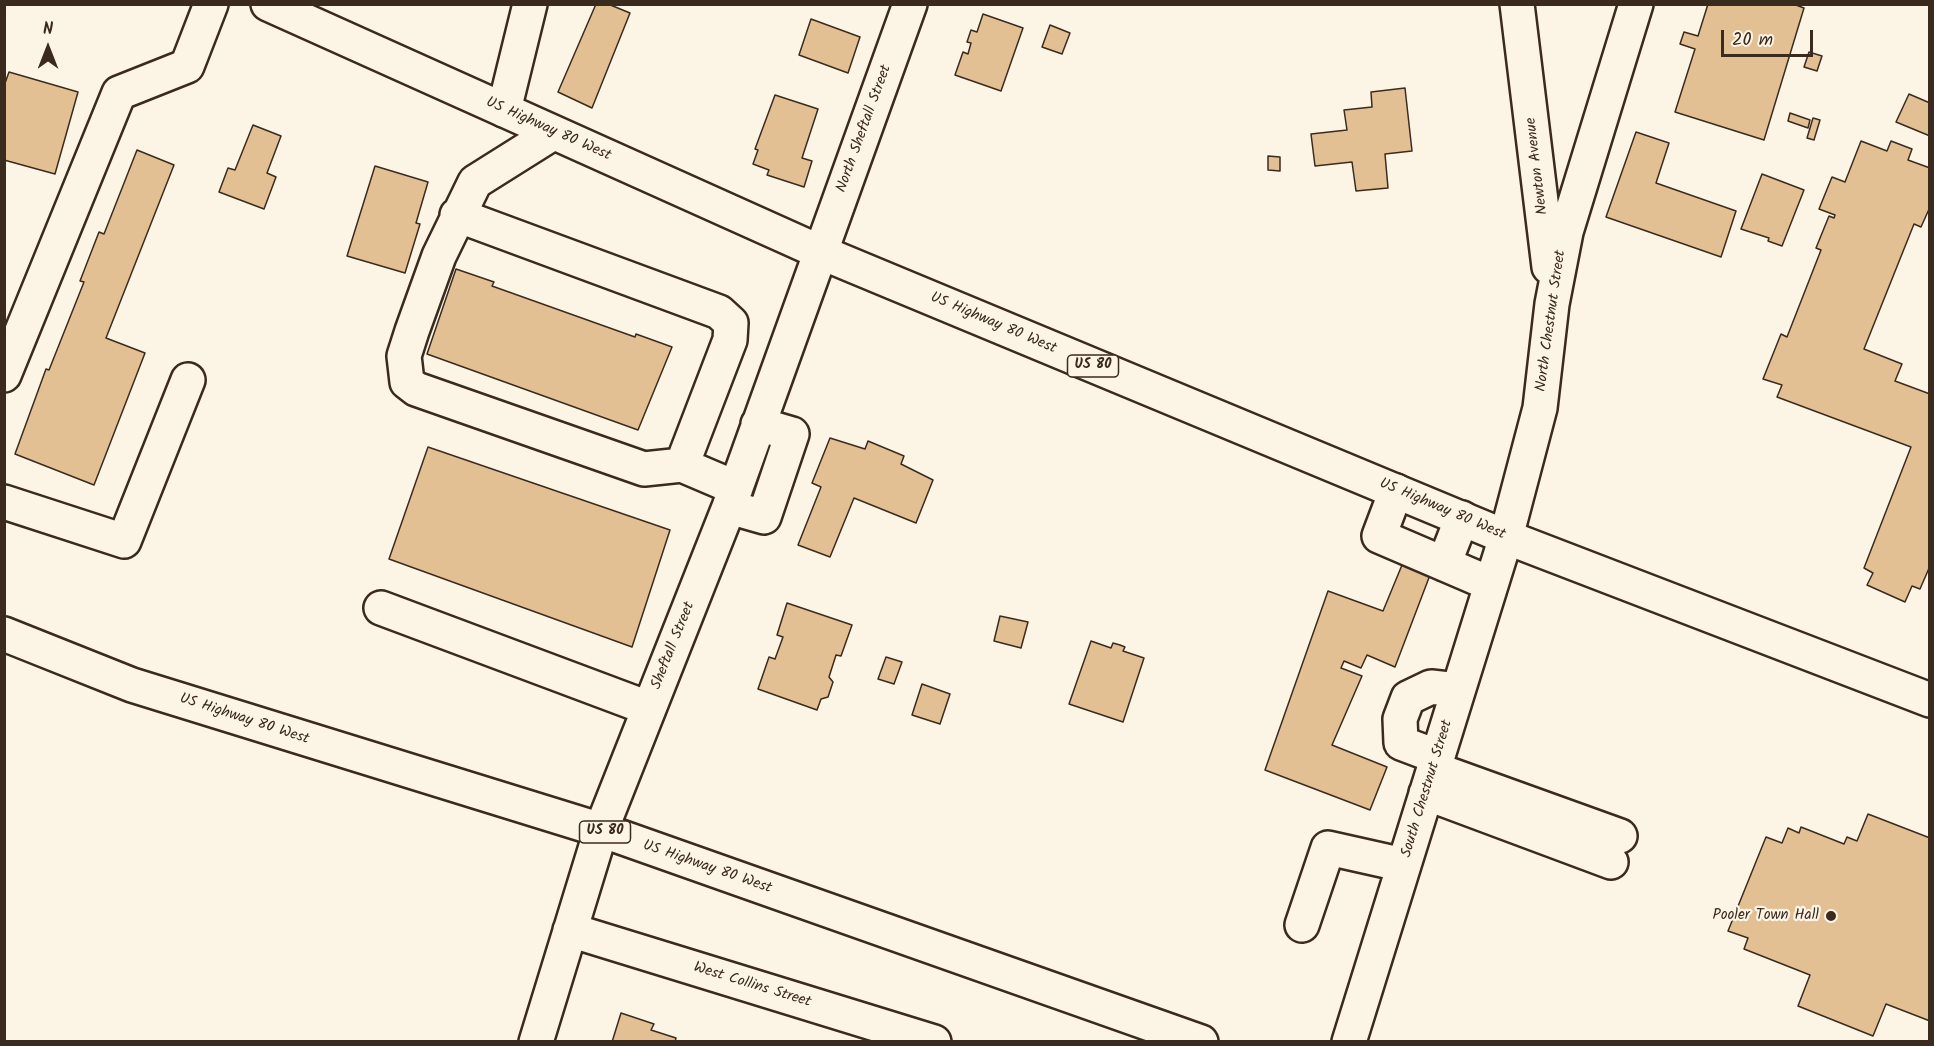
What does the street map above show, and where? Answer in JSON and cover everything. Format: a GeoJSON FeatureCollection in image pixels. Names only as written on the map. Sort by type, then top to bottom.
{"type":"FeatureCollection","features":[{"type":"Feature","properties":{"kind":"main road"},"geometry":{"type":"LineString","coordinates":[[4,375],[118,93],[187,66],[211,4]]}},
{"type":"Feature","properties":{"kind":"main road","name":"US Highway 80 West"},"geometry":{"type":"LineString","coordinates":[[268,4],[303,12],[504,110],[820,252],[1506,537],[1929,700]]}},
{"type":"Feature","properties":{"kind":"main road"},"geometry":{"type":"LineString","coordinates":[[504,110],[530,4]]}},
{"type":"Feature","properties":{"kind":"main road","name":"North Sheftall Street"},"geometry":{"type":"LineString","coordinates":[[820,252],[910,4]]}},
{"type":"Feature","properties":{"kind":"main road","name":"Newton Avenue"},"geometry":{"type":"LineString","coordinates":[[1517,4],[1549,259],[1549,328]]}},
{"type":"Feature","properties":{"kind":"main road","name":"North Chestnut Street"},"geometry":{"type":"LineString","coordinates":[[1506,537],[1540,408],[1549,328],[1566,232],[1636,4]]}},
{"type":"Feature","properties":{"kind":"main road"},"geometry":{"type":"LineString","coordinates":[[554,133],[474,182],[457,215],[411,331],[404,356],[407,382],[416,389],[644,469],[682,465],[765,517],[792,434],[758,424],[820,252]]}},
{"type":"Feature","properties":{"kind":"main road"},"geometry":{"type":"LineString","coordinates":[[457,215],[719,312],[731,323],[730,340],[682,465]]}},
{"type":"Feature","properties":{"kind":"main road"},"geometry":{"type":"LineString","coordinates":[[4,502],[124,541],[188,380]]}},
{"type":"Feature","properties":{"kind":"main road"},"geometry":{"type":"LineString","coordinates":[[1396,491],[1378,536],[1491,584]]}},
{"type":"Feature","properties":{"kind":"main road","name":"Sheftall Street"},"geometry":{"type":"LineString","coordinates":[[536,1041],[600,830],[732,498]]}},
{"type":"Feature","properties":{"kind":"main road"},"geometry":{"type":"LineString","coordinates":[[1444,564],[1462,518]]}},
{"type":"Feature","properties":{"kind":"main road","name":"South Chestnut Street"},"geometry":{"type":"LineString","coordinates":[[1349,1041],[1506,537]]}},
{"type":"Feature","properties":{"kind":"main road"},"geometry":{"type":"LineString","coordinates":[[381,608],[648,708]]}},
{"type":"Feature","properties":{"kind":"main road","name":"US Highway 80 West"},"geometry":{"type":"LineString","coordinates":[[4,634],[132,685],[600,830],[1201,1041]]}},
{"type":"Feature","properties":{"kind":"main road"},"geometry":{"type":"LineString","coordinates":[[1458,690],[1431,687],[1408,698],[1400,719],[1401,743],[1433,773],[1615,849]]}},
{"type":"Feature","properties":{"kind":"main road"},"geometry":{"type":"LineString","coordinates":[[1302,925],[1328,848],[1404,865]]}},
{"type":"Feature","properties":{"kind":"main road","name":"West Collins Street"},"geometry":{"type":"LineString","coordinates":[[570,930],[934,1041]]}},
{"type":"Feature","properties":{"kind":"building"},"geometry":{"type":"Polygon","coordinates":[[[596,4],[608,4],[630,13],[592,108],[558,92],[596,4]]]}},
{"type":"Feature","properties":{"kind":"building"},"geometry":{"type":"Polygon","coordinates":[[[1708,4],[1793,4],[1804,8],[1764,140],[1675,112],[1695,49],[1680,44],[1684,32],[1698,36],[1708,4]]]}},
{"type":"Feature","properties":{"kind":"building"},"geometry":{"type":"Polygon","coordinates":[[[983,14],[1023,28],[1001,91],[955,75],[963,52],[968,54],[971,43],[967,42],[971,30],[977,32],[983,14]]]}},
{"type":"Feature","properties":{"kind":"building"},"geometry":{"type":"Polygon","coordinates":[[[811,19],[860,37],[848,73],[799,55],[811,19]]]}},
{"type":"Feature","properties":{"kind":"building"},"geometry":{"type":"Polygon","coordinates":[[[1050,25],[1070,33],[1062,54],[1042,47],[1050,25]]]}},
{"type":"Feature","properties":{"kind":"building"},"geometry":{"type":"Polygon","coordinates":[[[1809,52],[1822,56],[1817,71],[1804,67],[1809,52]]]}},
{"type":"Feature","properties":{"kind":"building"},"geometry":{"type":"Polygon","coordinates":[[[9,72],[78,92],[55,174],[4,160],[4,86],[9,72]]]}},
{"type":"Feature","properties":{"kind":"building"},"geometry":{"type":"Polygon","coordinates":[[[1405,88],[1412,151],[1385,154],[1388,188],[1356,191],[1352,162],[1315,166],[1311,134],[1347,130],[1344,110],[1372,107],[1371,92],[1405,88]]]}},
{"type":"Feature","properties":{"kind":"building"},"geometry":{"type":"Polygon","coordinates":[[[1909,94],[1930,103],[1930,136],[1896,122],[1909,94]]]}},
{"type":"Feature","properties":{"kind":"building"},"geometry":{"type":"Polygon","coordinates":[[[775,95],[818,109],[802,158],[812,161],[804,187],[767,175],[769,170],[753,164],[758,150],[755,149],[775,95]]]}},
{"type":"Feature","properties":{"kind":"building"},"geometry":{"type":"Polygon","coordinates":[[[1790,113],[1810,120],[1808,128],[1788,121],[1790,113]]]}},
{"type":"Feature","properties":{"kind":"building"},"geometry":{"type":"Polygon","coordinates":[[[1813,118],[1820,120],[1814,140],[1807,138],[1813,118]]]}},
{"type":"Feature","properties":{"kind":"building"},"geometry":{"type":"Polygon","coordinates":[[[253,125],[281,136],[267,173],[276,177],[264,209],[219,192],[228,168],[235,170],[253,125]]]}},
{"type":"Feature","properties":{"kind":"building"},"geometry":{"type":"Polygon","coordinates":[[[1636,132],[1669,143],[1656,183],[1736,211],[1721,257],[1606,217],[1636,132]]]}},
{"type":"Feature","properties":{"kind":"building"},"geometry":{"type":"Polygon","coordinates":[[[1861,141],[1887,151],[1891,141],[1912,149],[1908,160],[1930,168],[1930,207],[1921,227],[1914,224],[1864,349],[1902,364],[1895,381],[1930,394],[1930,566],[1920,589],[1912,586],[1905,602],[1867,585],[1873,573],[1864,568],[1911,447],[1777,397],[1782,385],[1763,379],[1781,334],[1787,337],[1821,250],[1816,248],[1829,216],[1834,218],[1835,215],[1819,209],[1832,177],[1845,182],[1861,141]]]}},
{"type":"Feature","properties":{"kind":"building"},"geometry":{"type":"Polygon","coordinates":[[[137,150],[174,165],[106,338],[145,353],[94,485],[15,454],[46,369],[49,370],[84,282],[80,281],[99,232],[104,234],[137,150]]]}},
{"type":"Feature","properties":{"kind":"building"},"geometry":{"type":"Polygon","coordinates":[[[1268,156],[1280,157],[1280,171],[1268,170],[1268,156]]]}},
{"type":"Feature","properties":{"kind":"building"},"geometry":{"type":"Polygon","coordinates":[[[375,166],[428,182],[416,223],[420,224],[405,273],[347,256],[375,166]]]}},
{"type":"Feature","properties":{"kind":"building"},"geometry":{"type":"Polygon","coordinates":[[[1762,174],[1804,190],[1782,246],[1768,241],[1769,238],[1741,229],[1762,174]]]}},
{"type":"Feature","properties":{"kind":"building"},"geometry":{"type":"Polygon","coordinates":[[[456,269],[494,282],[492,286],[635,337],[636,334],[672,347],[638,430],[427,354],[456,269]]]}},
{"type":"Feature","properties":{"kind":"building"},"geometry":{"type":"Polygon","coordinates":[[[830,438],[865,449],[868,441],[904,456],[901,464],[933,480],[916,523],[854,498],[830,557],[798,545],[821,487],[812,483],[830,438]]]}},
{"type":"Feature","properties":{"kind":"building"},"geometry":{"type":"Polygon","coordinates":[[[428,447],[670,530],[632,647],[389,559],[428,447]]]}},
{"type":"Feature","properties":{"kind":"building"},"geometry":{"type":"Polygon","coordinates":[[[1402,565],[1430,575],[1395,667],[1367,655],[1361,668],[1344,661],[1341,668],[1362,676],[1332,745],[1387,767],[1370,810],[1265,770],[1328,591],[1383,611],[1402,565]]]}},
{"type":"Feature","properties":{"kind":"building"},"geometry":{"type":"Polygon","coordinates":[[[787,603],[852,625],[841,656],[836,655],[829,677],[833,682],[828,697],[821,699],[817,710],[758,689],[769,657],[775,659],[783,637],[777,635],[787,603]]]}},
{"type":"Feature","properties":{"kind":"building"},"geometry":{"type":"Polygon","coordinates":[[[1000,616],[1028,622],[1021,648],[994,641],[1000,616]]]}},
{"type":"Feature","properties":{"kind":"building"},"geometry":{"type":"Polygon","coordinates":[[[1091,641],[1111,648],[1113,643],[1120,645],[1125,647],[1123,651],[1144,658],[1123,722],[1069,704],[1091,641]]]}},
{"type":"Feature","properties":{"kind":"building"},"geometry":{"type":"Polygon","coordinates":[[[886,657],[902,662],[894,684],[878,679],[886,657]]]}},
{"type":"Feature","properties":{"kind":"building"},"geometry":{"type":"Polygon","coordinates":[[[922,684],[950,694],[940,724],[912,715],[922,684]]]}},
{"type":"Feature","properties":{"kind":"building","name":"Pooler Town Hall"},"geometry":{"type":"Polygon","coordinates":[[[1868,814],[1930,838],[1930,1021],[1886,1004],[1873,1036],[1798,1006],[1810,975],[1744,949],[1748,938],[1728,931],[1766,837],[1782,843],[1788,828],[1799,833],[1801,827],[1844,844],[1847,837],[1857,841],[1868,814]]]}},
{"type":"Feature","properties":{"kind":"building"},"geometry":{"type":"Polygon","coordinates":[[[621,1013],[654,1024],[651,1030],[676,1038],[675,1042],[612,1042],[621,1013]]]}},
{"type":"Feature","properties":{"kind":"place","name":"Pooler Town Hall"},"geometry":{"type":"Point","coordinates":[1831,916]}}]}
